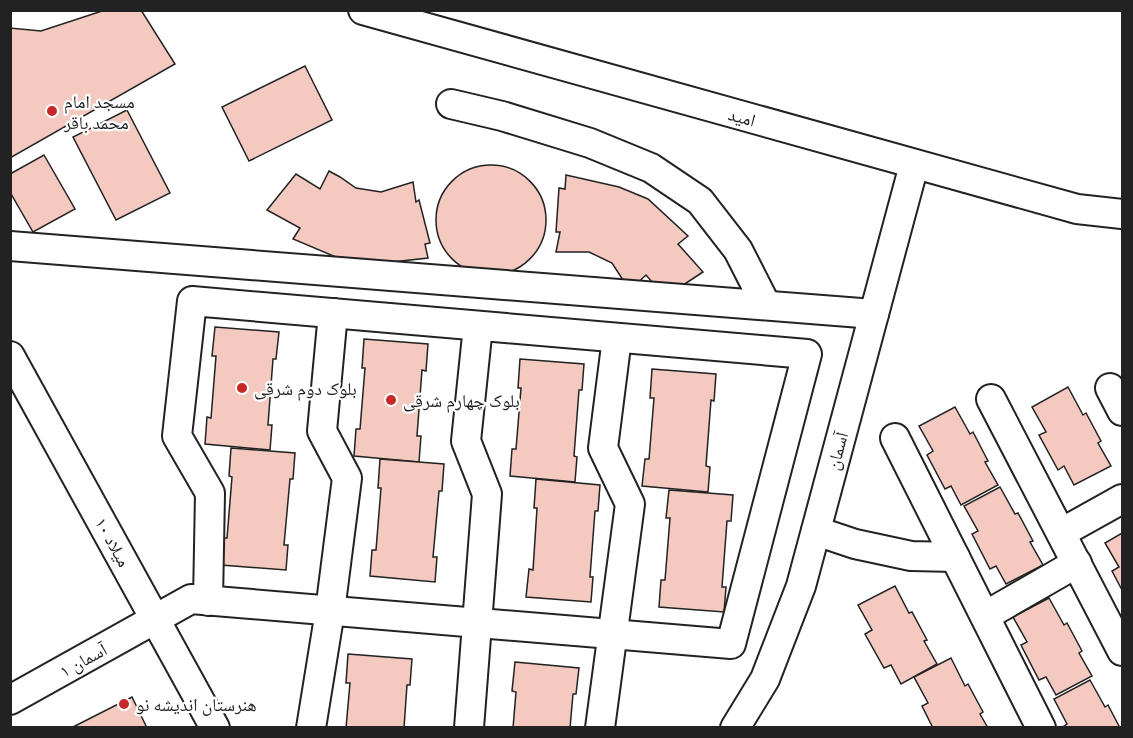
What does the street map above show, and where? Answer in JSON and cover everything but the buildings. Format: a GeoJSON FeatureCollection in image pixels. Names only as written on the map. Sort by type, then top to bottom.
{"type":"FeatureCollection","features":[{"type":"Feature","properties":{"kind":"street","name":"امید"},"geometry":{"type":"LineString","coordinates":[[363,10],[1077,209],[1122,214]]}},
{"type":"Feature","properties":{"kind":"street"},"geometry":{"type":"LineString","coordinates":[[451,104],[502,116],[590,143],[651,168],[700,201],[738,250],[766,305]]}},
{"type":"Feature","properties":{"kind":"street","name":"آسمان"},"geometry":{"type":"LineString","coordinates":[[735,728],[765,679],[801,586],[914,165]]}},
{"type":"Feature","properties":{"kind":"street"},"geometry":{"type":"LineString","coordinates":[[10,246],[874,314]]}},
{"type":"Feature","properties":{"kind":"street"},"geometry":{"type":"LineString","coordinates":[[208,601],[210,493],[177,436],[192,301],[617,338],[603,448],[630,504],[600,728]]}},
{"type":"Feature","properties":{"kind":"street"},"geometry":{"type":"LineString","coordinates":[[311,728],[330,611],[347,478],[322,431],[333,313]]}},
{"type":"Feature","properties":{"kind":"street"},"geometry":{"type":"LineString","coordinates":[[469,728],[487,494],[466,441],[477,326]]}},
{"type":"Feature","properties":{"kind":"street","name":"آسمان ۱"},"geometry":{"type":"LineString","coordinates":[[10,700],[191,599],[731,644],[807,354],[617,338]]}},
{"type":"Feature","properties":{"kind":"street","name":"میلاد ۱۰"},"geometry":{"type":"LineString","coordinates":[[10,356],[215,728]]}},
{"type":"Feature","properties":{"kind":"street"},"geometry":{"type":"LineString","coordinates":[[991,399],[1122,651]]}},
{"type":"Feature","properties":{"kind":"street"},"geometry":{"type":"LineString","coordinates":[[895,438],[1041,728]]}},
{"type":"Feature","properties":{"kind":"street"},"geometry":{"type":"LineString","coordinates":[[1061,533],[1122,499]]}},
{"type":"Feature","properties":{"kind":"street"},"geometry":{"type":"LineString","coordinates":[[816,531],[855,544],[911,556],[955,557]]}},
{"type":"Feature","properties":{"kind":"street"},"geometry":{"type":"LineString","coordinates":[[985,616],[1077,563]]}},
{"type":"Feature","properties":{"kind":"place","name":"مسجد امام محمد باقر"},"geometry":{"type":"Point","coordinates":[52,111]}},
{"type":"Feature","properties":{"kind":"place","name":"بلوک دوم شرقی"},"geometry":{"type":"Point","coordinates":[242,388]}},
{"type":"Feature","properties":{"kind":"place","name":"بلوک چهارم شرقی"},"geometry":{"type":"Point","coordinates":[391,400]}},
{"type":"Feature","properties":{"kind":"place","name":"هنرستان اندیشه نو"},"geometry":{"type":"Point","coordinates":[124,704]}}]}
